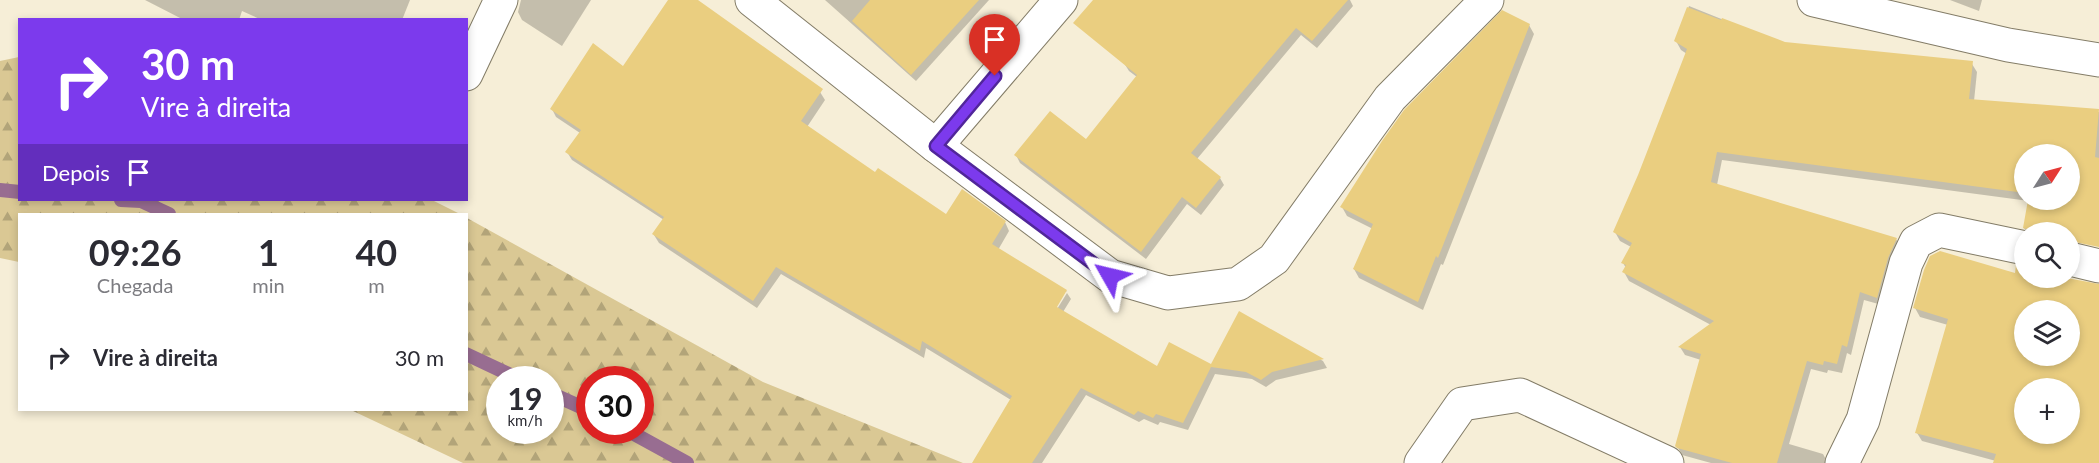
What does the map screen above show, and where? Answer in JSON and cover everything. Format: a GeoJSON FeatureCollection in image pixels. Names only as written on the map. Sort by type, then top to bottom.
{"type":"FeatureCollection","features":[{"type":"Feature","properties":{"kind":"street"},"geometry":{"type":"LineString","coordinates":[[468,70],[501,0]]}},
{"type":"Feature","properties":{"kind":"street"},"geometry":{"type":"LineString","coordinates":[[752,0],[936,146],[1110,276],[1168,293],[1238,284],[1274,259],[1390,98],[1487,0]]}},
{"type":"Feature","properties":{"kind":"street"},"geometry":{"type":"LineString","coordinates":[[936,146],[1061,0]]}},
{"type":"Feature","properties":{"kind":"street"},"geometry":{"type":"LineString","coordinates":[[1814,0],[2008,45],[2099,60]]}},
{"type":"Feature","properties":{"kind":"street"},"geometry":{"type":"LineString","coordinates":[[1842,463],[1863,420],[1906,263],[1916,242],[1939,230],[2014,246]]}},
{"type":"Feature","properties":{"kind":"street"},"geometry":{"type":"LineString","coordinates":[[2080,261],[2099,266]]}},
{"type":"Feature","properties":{"kind":"street"},"geometry":{"type":"LineString","coordinates":[[1421,463],[1462,404],[1520,395],[1667,463]]}},
{"type":"Feature","properties":{"kind":"green space"},"geometry":{"type":"Polygon","coordinates":[[[18,57],[18,201],[434,201],[458,213],[18,213],[18,262],[0,258],[0,61],[18,57]]]}},
{"type":"Feature","properties":{"kind":"green space"},"geometry":{"type":"Polygon","coordinates":[[[468,219],[763,382],[963,463],[463,463],[353,411],[468,411],[468,219]]]}},
{"type":"Feature","properties":{"kind":"building"},"geometry":{"type":"Polygon","coordinates":[[[668,0],[698,0],[823,89],[801,121],[875,172],[878,168],[946,214],[962,189],[1006,221],[992,244],[1067,290],[1057,307],[1157,366],[1169,342],[1211,364],[1239,311],[1324,359],[1272,372],[1261,380],[1246,372],[1211,367],[1183,423],[1156,414],[1153,418],[1138,411],[1134,415],[1081,388],[1032,463],[972,463],[1012,396],[922,341],[920,351],[776,267],[753,301],[652,234],[664,217],[565,152],[581,130],[550,109],[593,43],[623,66],[668,0]]]}},
{"type":"Feature","properties":{"kind":"building"},"geometry":{"type":"Polygon","coordinates":[[[870,0],[979,0],[911,75],[852,21],[870,0]]]}},
{"type":"Feature","properties":{"kind":"building"},"geometry":{"type":"Polygon","coordinates":[[[1093,0],[1348,0],[1312,41],[1296,28],[1191,153],[1221,177],[1196,208],[1182,197],[1141,252],[1014,155],[1050,111],[1086,139],[1137,75],[1073,23],[1093,0]]]}},
{"type":"Feature","properties":{"kind":"building"},"geometry":{"type":"Polygon","coordinates":[[[1687,7],[1785,42],[1973,61],[1969,99],[2099,109],[2095,157],[2099,158],[2099,247],[2080,243],[2080,222],[2024,222],[2026,210],[2080,210],[2080,144],[2014,144],[2014,192],[1717,152],[1711,182],[1897,238],[1888,258],[1877,298],[1860,292],[1847,347],[1842,345],[1837,364],[1824,361],[1823,365],[1807,361],[1777,463],[1732,463],[1677,448],[1675,446],[1701,354],[1678,347],[1714,321],[1622,272],[1626,265],[1621,263],[1632,243],[1613,232],[1638,175],[1687,49],[1674,41],[1687,7]]]}},
{"type":"Feature","properties":{"kind":"building"},"geometry":{"type":"Polygon","coordinates":[[[1502,10],[1530,24],[1438,258],[1436,256],[1418,302],[1353,269],[1373,224],[1340,207],[1404,110],[1502,10]]]}},
{"type":"Feature","properties":{"kind":"building"},"geometry":{"type":"Polygon","coordinates":[[[1940,251],[2014,273],[2014,288],[2080,288],[2080,280],[2099,284],[2099,463],[1993,463],[1996,454],[1915,433],[1948,319],[1913,308],[1930,256],[1940,251]]]}},
{"type":"Feature","properties":{"kind":"waterway"},"geometry":{"type":"LineString","coordinates":[[0,190],[18,192]]}},
{"type":"Feature","properties":{"kind":"waterway"},"geometry":{"type":"LineString","coordinates":[[141,201],[167,213]]}},
{"type":"Feature","properties":{"kind":"waterway"},"geometry":{"type":"LineString","coordinates":[[468,355],[491,366]]}},
{"type":"Feature","properties":{"kind":"waterway"},"geometry":{"type":"LineString","coordinates":[[564,399],[576,405]]}},
{"type":"Feature","properties":{"kind":"waterway"},"geometry":{"type":"LineString","coordinates":[[652,444],[687,463]]}},
{"type":"Feature","properties":{"kind":"route"},"geometry":{"type":"LineString","coordinates":[[995,76],[936,146],[1110,276]]}}]}
